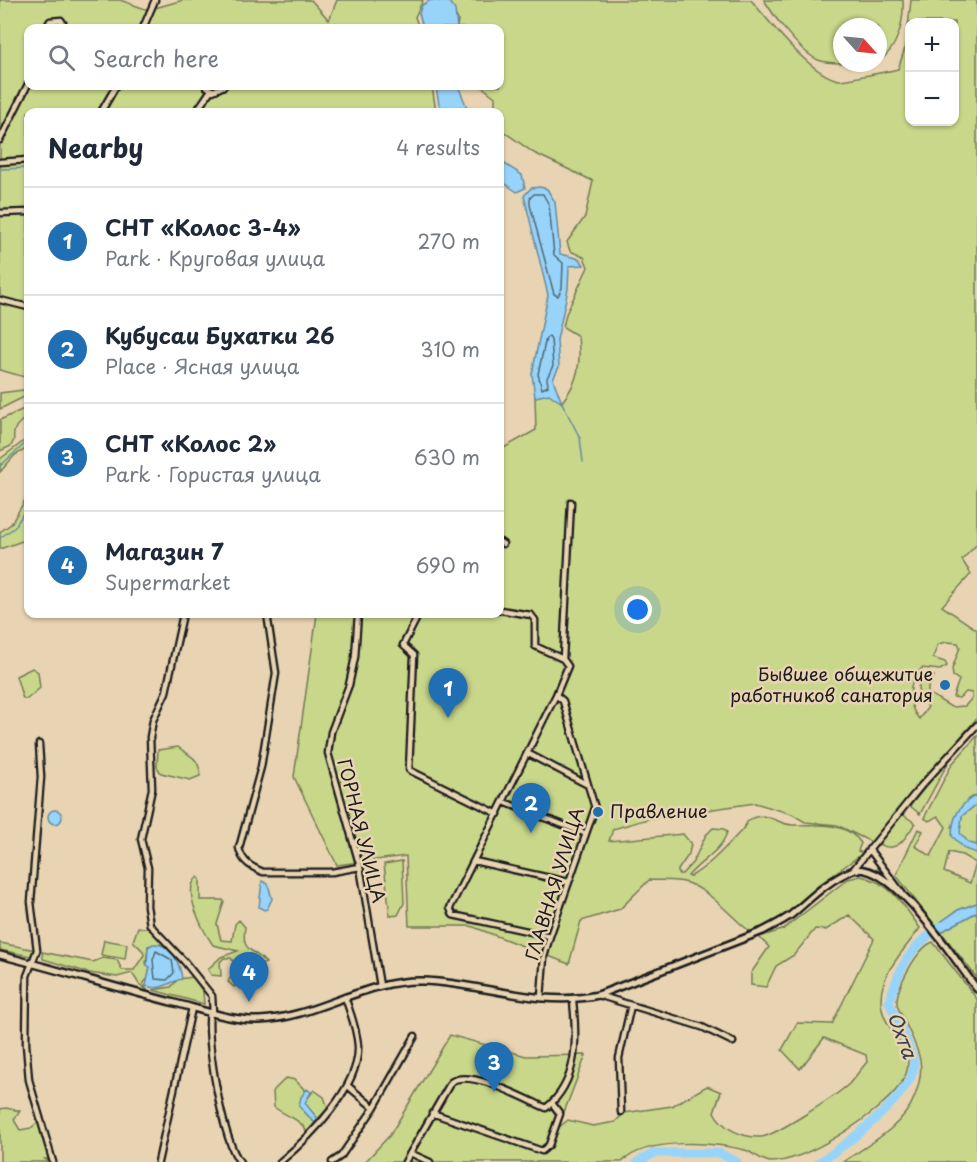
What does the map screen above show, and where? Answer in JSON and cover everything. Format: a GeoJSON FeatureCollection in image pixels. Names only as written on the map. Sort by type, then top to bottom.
{"type":"FeatureCollection","features":[{"type":"Feature","properties":{"kind":"street"},"geometry":{"type":"LineString","coordinates":[[145,24],[155,0]]}},
{"type":"Feature","properties":{"kind":"street"},"geometry":{"type":"LineString","coordinates":[[48,24],[56,19],[61,20],[64,24]]}},
{"type":"Feature","properties":{"kind":"street"},"geometry":{"type":"LineString","coordinates":[[0,140],[25,90]]}},
{"type":"Feature","properties":{"kind":"street"},"geometry":{"type":"LineString","coordinates":[[103,108],[114,90]]}},
{"type":"Feature","properties":{"kind":"street"},"geometry":{"type":"LineString","coordinates":[[199,108],[211,90],[218,90]]}},
{"type":"Feature","properties":{"kind":"street"},"geometry":{"type":"LineString","coordinates":[[0,162],[24,160]]}},
{"type":"Feature","properties":{"kind":"street"},"geometry":{"type":"LineString","coordinates":[[0,213],[24,212]]}},
{"type":"Feature","properties":{"kind":"street"},"geometry":{"type":"LineString","coordinates":[[0,300],[24,306]]}},
{"type":"Feature","properties":{"kind":"street"},"geometry":{"type":"LineString","coordinates":[[563,659],[571,502]]}},
{"type":"Feature","properties":{"kind":"street"},"geometry":{"type":"LineString","coordinates":[[504,611],[531,615],[535,620],[535,646],[563,659],[568,666],[504,802],[450,908],[453,915],[550,936]]}},
{"type":"Feature","properties":{"kind":"street"},"geometry":{"type":"LineString","coordinates":[[182,618],[166,692],[153,720],[150,737],[152,789],[141,839],[148,868],[147,906],[150,925],[184,961],[212,996],[213,1060],[227,1137],[240,1162]]}},
{"type":"Feature","properties":{"kind":"street"},"geometry":{"type":"LineString","coordinates":[[268,618],[276,673],[261,767],[239,848],[240,855],[254,868],[263,872],[332,872],[360,867]]}},
{"type":"Feature","properties":{"kind":"street","name":"ГОРНАЯ УЛИЦА"},"geometry":{"type":"LineString","coordinates":[[358,618],[355,657],[349,685],[331,732],[328,753],[360,867],[380,986]]}},
{"type":"Feature","properties":{"kind":"street"},"geometry":{"type":"LineString","coordinates":[[416,618],[403,645],[414,655],[409,770],[498,814]]}},
{"type":"Feature","properties":{"kind":"street","name":"ГЛАВНАЯ УЛИЦА"},"geometry":{"type":"LineString","coordinates":[[541,998],[544,957],[584,834],[595,808],[563,702],[556,695]]}},
{"type":"Feature","properties":{"kind":"street"},"geometry":{"type":"LineString","coordinates":[[0,955],[192,1008],[248,1019],[272,1018],[401,981],[445,983],[573,1001],[598,996],[763,931],[789,917],[826,885],[853,870],[921,786],[977,725]]}},
{"type":"Feature","properties":{"kind":"street"},"geometry":{"type":"LineString","coordinates":[[39,744],[41,777],[31,902],[37,950],[27,976],[28,1074],[53,1161]]}},
{"type":"Feature","properties":{"kind":"street"},"geometry":{"type":"LineString","coordinates":[[527,753],[588,784]]}},
{"type":"Feature","properties":{"kind":"street"},"geometry":{"type":"LineString","coordinates":[[504,802],[584,834]]}},
{"type":"Feature","properties":{"kind":"street"},"geometry":{"type":"LineString","coordinates":[[869,849],[977,989]]}},
{"type":"Feature","properties":{"kind":"street"},"geometry":{"type":"LineString","coordinates":[[474,861],[568,882]]}},
{"type":"Feature","properties":{"kind":"street"},"geometry":{"type":"LineString","coordinates":[[853,870],[868,870],[879,874],[902,893]]}},
{"type":"Feature","properties":{"kind":"street"},"geometry":{"type":"LineString","coordinates":[[280,1162],[314,1130],[348,1086],[356,1065],[358,1047],[345,996]]}},
{"type":"Feature","properties":{"kind":"street"},"geometry":{"type":"LineString","coordinates":[[598,996],[702,1027],[733,1042]]}},
{"type":"Feature","properties":{"kind":"street"},"geometry":{"type":"LineString","coordinates":[[405,1162],[451,1082],[461,1077],[506,1090],[546,1108],[552,1103],[567,1079],[577,1052],[573,1001]]}},
{"type":"Feature","properties":{"kind":"street"},"geometry":{"type":"LineString","coordinates":[[621,1112],[619,1058],[631,1005]]}},
{"type":"Feature","properties":{"kind":"street"},"geometry":{"type":"LineString","coordinates":[[158,1162],[192,1008]]}},
{"type":"Feature","properties":{"kind":"street"},"geometry":{"type":"LineString","coordinates":[[333,1162],[341,1156],[374,1108],[415,1036]]}},
{"type":"Feature","properties":{"kind":"street"},"geometry":{"type":"LineString","coordinates":[[348,1086],[374,1108]]}},
{"type":"Feature","properties":{"kind":"street"},"geometry":{"type":"LineString","coordinates":[[432,1113],[542,1151],[549,1144],[560,1114],[552,1103]]}},
{"type":"Feature","properties":{"kind":"street"},"geometry":{"type":"LineString","coordinates":[[410,1153],[430,1162]]}},
{"type":"Feature","properties":{"kind":"green space"},"geometry":{"type":"Polygon","coordinates":[[[0,0],[120,0],[148,10],[183,0],[311,0],[329,20],[337,0],[423,0],[415,17],[418,24],[24,24],[24,90],[433,90],[435,108],[24,108],[24,377],[0,370],[0,0]]]}},
{"type":"Feature","properties":{"kind":"green space"},"geometry":{"type":"Polygon","coordinates":[[[444,0],[751,0],[779,33],[816,69],[839,80],[898,69],[905,48],[905,126],[959,126],[959,18],[909,18],[911,0],[977,0],[977,544],[962,560],[971,574],[942,606],[977,630],[977,718],[871,842],[837,825],[805,822],[792,814],[755,803],[651,818],[613,829],[609,841],[683,834],[691,844],[689,854],[678,870],[678,874],[682,874],[693,862],[706,835],[713,828],[724,829],[727,832],[720,845],[688,876],[690,877],[717,856],[749,820],[755,817],[766,817],[793,825],[821,825],[839,828],[847,831],[861,843],[858,851],[863,853],[819,885],[785,915],[752,933],[705,892],[687,883],[669,880],[649,880],[620,909],[581,921],[569,964],[471,926],[409,926],[406,856],[337,865],[294,777],[316,618],[504,618],[504,448],[536,430],[535,397],[549,393],[562,402],[572,387],[578,371],[578,336],[563,327],[566,314],[588,267],[584,257],[570,251],[567,242],[585,217],[593,181],[534,153],[504,132],[504,108],[495,108],[495,97],[486,90],[504,90],[504,24],[458,24],[458,20],[449,2],[444,0]],[[958,643],[938,644],[933,658],[945,662],[947,666],[940,670],[922,668],[917,673],[910,693],[912,707],[919,719],[928,707],[919,695],[918,687],[927,676],[934,676],[928,687],[928,693],[951,707],[965,706],[972,698],[972,693],[966,692],[959,698],[953,697],[959,680],[953,676],[952,669],[960,647],[958,643]]]}},
{"type":"Feature","properties":{"kind":"green space"},"geometry":{"type":"Polygon","coordinates":[[[764,0],[903,0],[901,26],[887,54],[887,18],[833,18],[833,62],[818,60],[811,56],[781,25],[764,0]]]}},
{"type":"Feature","properties":{"kind":"green space"},"geometry":{"type":"Polygon","coordinates":[[[23,390],[24,397],[0,409],[0,393],[23,390]]]}},
{"type":"Feature","properties":{"kind":"green space"},"geometry":{"type":"Polygon","coordinates":[[[24,409],[24,419],[15,429],[11,446],[0,451],[0,420],[24,409]]]}},
{"type":"Feature","properties":{"kind":"green space"},"geometry":{"type":"Polygon","coordinates":[[[24,441],[24,450],[15,455],[0,472],[0,459],[24,441]]]}},
{"type":"Feature","properties":{"kind":"green space"},"geometry":{"type":"Polygon","coordinates":[[[24,502],[24,540],[0,549],[0,532],[11,524],[24,502]]]}},
{"type":"Feature","properties":{"kind":"green space"},"geometry":{"type":"Polygon","coordinates":[[[32,668],[38,672],[40,688],[27,699],[23,699],[16,676],[32,668]]]}},
{"type":"Feature","properties":{"kind":"green space"},"geometry":{"type":"Polygon","coordinates":[[[977,736],[977,795],[968,799],[952,827],[965,849],[977,853],[977,903],[958,910],[935,926],[896,875],[918,829],[923,831],[915,846],[931,856],[946,827],[938,816],[929,821],[924,818],[952,764],[977,736]],[[949,852],[944,872],[970,883],[976,863],[962,855],[949,852]]]}},
{"type":"Feature","properties":{"kind":"green space"},"geometry":{"type":"Polygon","coordinates":[[[178,747],[196,762],[200,776],[190,780],[161,773],[157,767],[158,750],[178,747]]]}},
{"type":"Feature","properties":{"kind":"green space"},"geometry":{"type":"Polygon","coordinates":[[[951,756],[949,761],[920,814],[910,806],[951,756]]]}},
{"type":"Feature","properties":{"kind":"green space"},"geometry":{"type":"Polygon","coordinates":[[[977,804],[977,845],[969,843],[959,833],[962,816],[977,804]]]}},
{"type":"Feature","properties":{"kind":"green space"},"geometry":{"type":"Polygon","coordinates":[[[902,814],[915,823],[905,838],[896,846],[885,847],[879,844],[881,840],[902,814]]]}},
{"type":"Feature","properties":{"kind":"green space"},"geometry":{"type":"Polygon","coordinates":[[[402,861],[404,903],[398,915],[390,916],[384,864],[402,861]]]}},
{"type":"Feature","properties":{"kind":"green space"},"geometry":{"type":"Polygon","coordinates":[[[861,876],[888,889],[902,903],[920,928],[885,979],[881,999],[887,1022],[905,1051],[908,1061],[907,1072],[890,1097],[841,1134],[803,1154],[770,1162],[745,1150],[732,1147],[681,1144],[647,1148],[622,1162],[365,1162],[390,1135],[450,1035],[526,1056],[586,1055],[558,1128],[568,1120],[593,1126],[615,1122],[624,1113],[672,1106],[707,1086],[721,1092],[714,1112],[722,1123],[733,1131],[747,1136],[761,1137],[792,1123],[849,1084],[867,1062],[866,1055],[824,1038],[800,1069],[782,1050],[797,1023],[832,1024],[874,939],[849,915],[826,930],[815,929],[794,955],[776,966],[766,987],[751,985],[751,973],[769,947],[759,937],[782,930],[848,879],[861,876]]]}},
{"type":"Feature","properties":{"kind":"green space"},"geometry":{"type":"Polygon","coordinates":[[[198,877],[200,879],[200,900],[223,900],[224,902],[217,924],[221,940],[232,941],[235,924],[239,920],[245,927],[246,946],[266,963],[249,969],[234,987],[228,982],[236,967],[231,958],[224,958],[220,962],[221,976],[211,975],[208,969],[221,957],[238,951],[213,945],[204,931],[195,911],[191,891],[198,877]]]}},
{"type":"Feature","properties":{"kind":"green space"},"geometry":{"type":"Polygon","coordinates":[[[977,912],[977,978],[941,932],[977,912]]]}},
{"type":"Feature","properties":{"kind":"green space"},"geometry":{"type":"Polygon","coordinates":[[[138,927],[151,929],[175,953],[160,944],[148,946],[146,964],[150,967],[148,978],[143,984],[148,991],[139,984],[132,973],[117,977],[89,973],[43,959],[42,952],[93,962],[103,958],[117,960],[122,970],[134,970],[144,955],[133,941],[138,927]]]}},
{"type":"Feature","properties":{"kind":"green space"},"geometry":{"type":"Polygon","coordinates":[[[104,940],[127,944],[125,959],[101,955],[104,940]]]}},
{"type":"Feature","properties":{"kind":"green space"},"geometry":{"type":"Polygon","coordinates":[[[933,942],[977,999],[977,1162],[843,1162],[893,1127],[902,1118],[914,1098],[920,1075],[920,1058],[897,1003],[900,987],[909,968],[921,951],[933,942]]]}},
{"type":"Feature","properties":{"kind":"green space"},"geometry":{"type":"Polygon","coordinates":[[[0,943],[36,950],[30,956],[0,950],[0,943]]]}},
{"type":"Feature","properties":{"kind":"green space"},"geometry":{"type":"Polygon","coordinates":[[[193,977],[203,992],[204,1004],[153,990],[171,987],[178,979],[193,977]]]}},
{"type":"Feature","properties":{"kind":"green space"},"geometry":{"type":"Polygon","coordinates":[[[286,1078],[295,1080],[305,1090],[299,1106],[315,1123],[307,1133],[301,1124],[274,1107],[273,1091],[286,1078]]]}},
{"type":"Feature","properties":{"kind":"green space"},"geometry":{"type":"Polygon","coordinates":[[[314,1090],[324,1097],[328,1108],[318,1119],[304,1103],[314,1090]]]}},
{"type":"Feature","properties":{"kind":"green space"},"geometry":{"type":"Polygon","coordinates":[[[0,1109],[20,1111],[14,1120],[20,1130],[31,1128],[38,1122],[50,1159],[45,1159],[50,1162],[0,1162],[0,1109]]]}},
{"type":"Feature","properties":{"kind":"water"},"geometry":{"type":"Polygon","coordinates":[[[431,0],[449,2],[455,10],[457,24],[422,24],[419,13],[422,5],[431,0]]]}},
{"type":"Feature","properties":{"kind":"water"},"geometry":{"type":"Polygon","coordinates":[[[437,90],[460,90],[467,108],[441,108],[437,90]]]}},
{"type":"Feature","properties":{"kind":"water"},"geometry":{"type":"Polygon","coordinates":[[[504,164],[522,175],[525,188],[517,192],[504,183],[504,164]]]}},
{"type":"Feature","properties":{"kind":"water"},"geometry":{"type":"Polygon","coordinates":[[[531,188],[547,189],[555,202],[560,254],[580,259],[584,265],[569,266],[568,289],[557,340],[559,367],[553,379],[562,403],[549,394],[535,397],[532,374],[548,295],[524,196],[531,188]]]}},
{"type":"Feature","properties":{"kind":"water"},"geometry":{"type":"Polygon","coordinates":[[[977,795],[977,804],[962,816],[960,833],[969,843],[977,845],[977,853],[965,849],[952,836],[958,811],[977,795]]]}},
{"type":"Feature","properties":{"kind":"water"},"geometry":{"type":"Polygon","coordinates":[[[52,810],[58,810],[62,817],[58,824],[52,824],[48,820],[48,814],[52,810]]]}},
{"type":"Feature","properties":{"kind":"water"},"geometry":{"type":"Polygon","coordinates":[[[262,881],[268,884],[272,899],[267,909],[264,910],[259,907],[262,881]]]}},
{"type":"Feature","properties":{"kind":"water"},"geometry":{"type":"Polygon","coordinates":[[[977,903],[977,912],[941,932],[935,926],[958,910],[977,903]]]}},
{"type":"Feature","properties":{"kind":"water"},"geometry":{"type":"Polygon","coordinates":[[[153,944],[170,951],[177,961],[182,979],[156,988],[146,986],[150,967],[147,965],[148,947],[153,944]]]}},
{"type":"Feature","properties":{"kind":"water"},"geometry":{"type":"Polygon","coordinates":[[[307,1089],[311,1092],[305,1103],[318,1119],[315,1123],[299,1106],[301,1097],[307,1089]]]}},
{"type":"Feature","properties":{"kind":"waterway"},"geometry":{"type":"LineString","coordinates":[[0,169],[24,168]]}},
{"type":"Feature","properties":{"kind":"waterway"},"geometry":{"type":"LineString","coordinates":[[561,401],[580,438],[583,462]]}},
{"type":"Feature","properties":{"kind":"waterway"},"geometry":{"type":"LineString","coordinates":[[0,466],[24,445]]}},
{"type":"Feature","properties":{"kind":"waterway"},"geometry":{"type":"LineString","coordinates":[[0,538],[15,527],[24,512]]}},
{"type":"Feature","properties":{"kind":"waterway","name":"Охта"},"geometry":{"type":"LineString","coordinates":[[819,1162],[875,1120],[902,1091],[910,1078],[914,1066],[913,1060],[889,1002],[897,978],[913,950],[941,926]]}},
{"type":"Feature","properties":{"kind":"waterway","name":"Охта"},"geometry":{"type":"LineString","coordinates":[[637,1162],[655,1153],[719,1153],[737,1162]]}},
{"type":"Feature","properties":{"kind":"place","name":"Бывшее общежитие работников санатория"},"geometry":{"type":"Point","coordinates":[945,685]}},
{"type":"Feature","properties":{"kind":"place","name":"СНТ «Колос 3-4»"},"geometry":{"type":"Point","coordinates":[448,718]}},
{"type":"Feature","properties":{"kind":"place","name":"Правление"},"geometry":{"type":"Point","coordinates":[598,812]}},
{"type":"Feature","properties":{"kind":"place","name":"Кубусаи Бухатки 26"},"geometry":{"type":"Point","coordinates":[531,833]}},
{"type":"Feature","properties":{"kind":"place","name":"Магазин 7"},"geometry":{"type":"Point","coordinates":[249,1002]}},
{"type":"Feature","properties":{"kind":"place","name":"СНТ «Колос 2»"},"geometry":{"type":"Point","coordinates":[494,1092]}}]}
